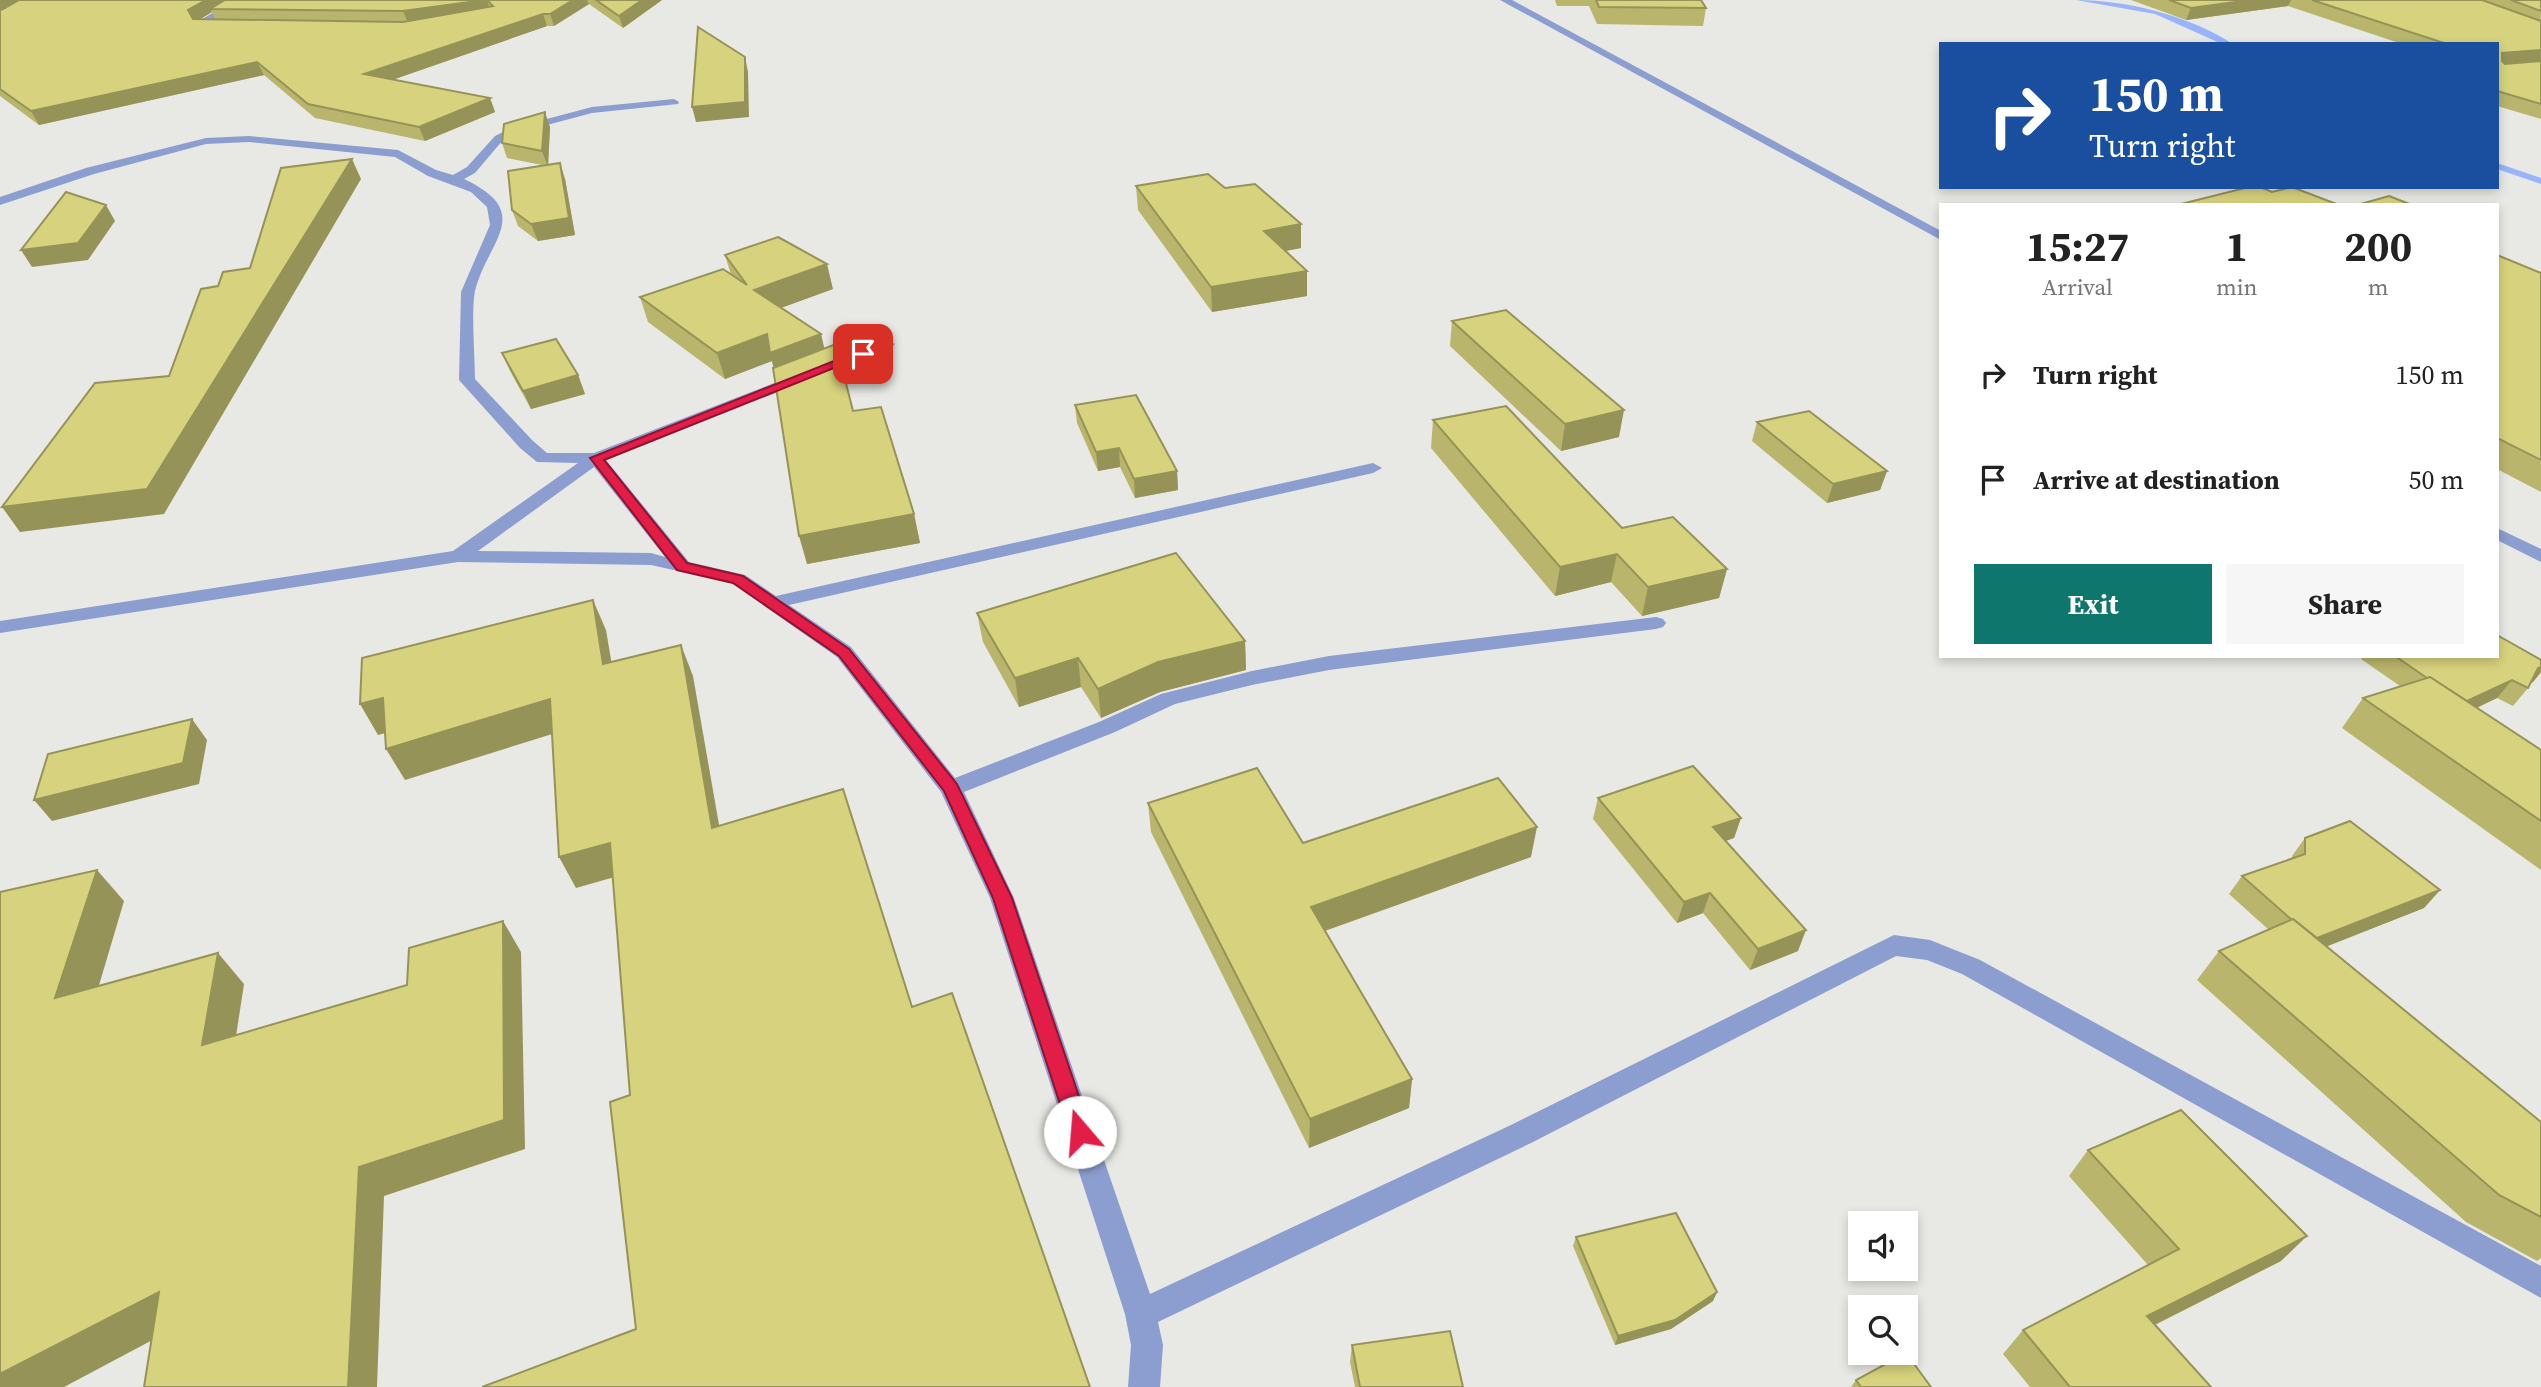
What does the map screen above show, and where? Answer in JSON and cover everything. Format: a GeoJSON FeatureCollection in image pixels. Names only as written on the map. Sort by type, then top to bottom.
{"type":"FeatureCollection","features":[{"type":"Feature","properties":{"kind":"street"},"geometry":{"type":"LineString","coordinates":[[229,28],[202,27],[200,24],[242,0]]}},
{"type":"Feature","properties":{"kind":"street"},"geometry":{"type":"LineString","coordinates":[[1505,0],[1939,235]]}},
{"type":"Feature","properties":{"kind":"street"},"geometry":{"type":"LineString","coordinates":[[454,179],[471,170],[499,138],[513,131],[592,110],[674,102]]}},
{"type":"Feature","properties":{"kind":"street"},"geometry":{"type":"LineString","coordinates":[[0,201],[156,152],[226,139],[388,151],[398,154],[432,173],[475,189],[493,206],[497,225],[467,292],[467,380],[526,444],[543,458],[596,458]]}},
{"type":"Feature","properties":{"kind":"street"},"geometry":{"type":"LineString","coordinates":[[458,556],[596,458],[887,344]]}},
{"type":"Feature","properties":{"kind":"street"},"geometry":{"type":"LineString","coordinates":[[596,458],[682,566]]}},
{"type":"Feature","properties":{"kind":"street"},"geometry":{"type":"LineString","coordinates":[[772,603],[1373,468]]}},
{"type":"Feature","properties":{"kind":"street"},"geometry":{"type":"LineString","coordinates":[[2499,534],[2541,556]]}},
{"type":"Feature","properties":{"kind":"street"},"geometry":{"type":"LineString","coordinates":[[0,627],[458,556],[651,559],[738,579],[844,652],[951,788],[1002,898],[1140,1314],[1147,1345],[1144,1387]]}},
{"type":"Feature","properties":{"kind":"street"},"geometry":{"type":"LineString","coordinates":[[951,788],[1107,727],[1168,699],[1252,678],[1329,663],[1656,623]]}},
{"type":"Feature","properties":{"kind":"street"},"geometry":{"type":"LineString","coordinates":[[1140,1314],[1521,1134],[1894,945],[1930,950],[1971,967],[2541,1283]]}},
{"type":"Feature","properties":{"kind":"building"},"geometry":{"type":"Polygon","coordinates":[[[19,0],[206,0],[188,10],[193,19],[403,22],[493,6],[487,0],[573,0],[550,14],[543,14],[364,74],[490,98],[419,127],[308,104],[257,62],[31,111],[0,89],[0,10],[19,0]]]}},
{"type":"Feature","properties":{"kind":"building"},"geometry":{"type":"Polygon","coordinates":[[[225,0],[484,0],[403,11],[210,9],[225,0]]]}},
{"type":"Feature","properties":{"kind":"building"},"geometry":{"type":"Polygon","coordinates":[[[596,0],[642,0],[619,16],[596,0]]]}},
{"type":"Feature","properties":{"kind":"building"},"geometry":{"type":"Polygon","coordinates":[[[1596,0],[1701,0],[1706,8],[1599,7],[1596,0]]]}},
{"type":"Feature","properties":{"kind":"building"},"geometry":{"type":"Polygon","coordinates":[[[2169,0],[2250,0],[2191,8],[2169,0]]]}},
{"type":"Feature","properties":{"kind":"building"},"geometry":{"type":"Polygon","coordinates":[[[2312,0],[2482,0],[2541,21],[2541,50],[2502,53],[2502,61],[2505,64],[2541,61],[2541,104],[2499,92],[2499,42],[2441,42],[2312,0]]]}},
{"type":"Feature","properties":{"kind":"building"},"geometry":{"type":"Polygon","coordinates":[[[2511,0],[2541,0],[2541,11],[2511,0]]]}},
{"type":"Feature","properties":{"kind":"building"},"geometry":{"type":"Polygon","coordinates":[[[698,27],[745,57],[745,102],[692,107],[698,27]]]}},
{"type":"Feature","properties":{"kind":"building"},"geometry":{"type":"Polygon","coordinates":[[[545,112],[542,151],[502,143],[504,124],[545,112]]]}},
{"type":"Feature","properties":{"kind":"building"},"geometry":{"type":"Polygon","coordinates":[[[352,159],[147,489],[2,507],[95,383],[169,376],[201,289],[218,286],[223,272],[250,268],[281,168],[352,159]]]}},
{"type":"Feature","properties":{"kind":"building"},"geometry":{"type":"Polygon","coordinates":[[[560,163],[569,218],[531,224],[512,210],[508,171],[560,163]]]}},
{"type":"Feature","properties":{"kind":"building"},"geometry":{"type":"Polygon","coordinates":[[[1208,174],[1225,188],[1255,184],[1301,224],[1264,231],[1307,271],[1211,287],[1136,186],[1208,174]]]}},
{"type":"Feature","properties":{"kind":"building"},"geometry":{"type":"Polygon","coordinates":[[[2241,189],[2265,189],[2272,192],[2297,189],[2334,203],[2185,203],[2241,189]]]}},
{"type":"Feature","properties":{"kind":"building"},"geometry":{"type":"Polygon","coordinates":[[[66,192],[106,205],[78,243],[21,250],[66,192]]]}},
{"type":"Feature","properties":{"kind":"building"},"geometry":{"type":"Polygon","coordinates":[[[2389,196],[2407,203],[2364,203],[2389,196]]]}},
{"type":"Feature","properties":{"kind":"building"},"geometry":{"type":"Polygon","coordinates":[[[778,237],[827,264],[754,290],[821,334],[770,353],[767,334],[717,353],[640,297],[723,269],[747,285],[725,255],[778,237]]]}},
{"type":"Feature","properties":{"kind":"building"},"geometry":{"type":"Polygon","coordinates":[[[2499,256],[2541,273],[2541,460],[2499,439],[2499,256]]]}},
{"type":"Feature","properties":{"kind":"building"},"geometry":{"type":"Polygon","coordinates":[[[1506,310],[1624,410],[1565,424],[1452,321],[1506,310]]]}},
{"type":"Feature","properties":{"kind":"building"},"geometry":{"type":"Polygon","coordinates":[[[556,339],[578,375],[523,391],[502,353],[556,339]]]}},
{"type":"Feature","properties":{"kind":"building"},"geometry":{"type":"Polygon","coordinates":[[[836,344],[853,411],[881,407],[914,514],[799,536],[773,368],[836,344]]]}},
{"type":"Feature","properties":{"kind":"building"},"geometry":{"type":"Polygon","coordinates":[[[1136,395],[1177,471],[1134,479],[1119,448],[1096,452],[1075,405],[1136,395]]]}},
{"type":"Feature","properties":{"kind":"building"},"geometry":{"type":"Polygon","coordinates":[[[1506,406],[1622,528],[1673,517],[1727,569],[1648,587],[1617,554],[1560,567],[1433,420],[1506,406]]]}},
{"type":"Feature","properties":{"kind":"building"},"geometry":{"type":"Polygon","coordinates":[[[1809,411],[1887,471],[1833,484],[1757,422],[1809,411]]]}},
{"type":"Feature","properties":{"kind":"building"},"geometry":{"type":"Polygon","coordinates":[[[1176,553],[1245,641],[1158,662],[1098,689],[1078,658],[1015,678],[977,613],[1176,553]]]}},
{"type":"Feature","properties":{"kind":"building"},"geometry":{"type":"Polygon","coordinates":[[[593,600],[603,664],[681,645],[712,828],[843,789],[912,1007],[952,993],[1090,1387],[482,1387],[636,1329],[610,1102],[630,1095],[610,843],[559,857],[550,699],[386,749],[383,698],[360,704],[362,658],[593,600]]]}},
{"type":"Feature","properties":{"kind":"building"},"geometry":{"type":"Polygon","coordinates":[[[2499,636],[2541,660],[2541,667],[2528,688],[2512,680],[2467,701],[2430,677],[2427,678],[2398,658],[2499,658],[2499,636]]]}},
{"type":"Feature","properties":{"kind":"building"},"geometry":{"type":"Polygon","coordinates":[[[2430,677],[2541,750],[2541,821],[2363,698],[2430,677]]]}},
{"type":"Feature","properties":{"kind":"building"},"geometry":{"type":"Polygon","coordinates":[[[192,719],[183,763],[34,800],[48,754],[192,719]]]}},
{"type":"Feature","properties":{"kind":"building"},"geometry":{"type":"Polygon","coordinates":[[[1693,766],[1741,818],[1713,827],[1806,930],[1758,949],[1710,893],[1684,902],[1598,798],[1693,766]]]}},
{"type":"Feature","properties":{"kind":"building"},"geometry":{"type":"Polygon","coordinates":[[[1257,768],[1303,843],[1498,778],[1537,827],[1311,907],[1412,1079],[1310,1119],[1148,803],[1257,768]]]}},
{"type":"Feature","properties":{"kind":"building"},"geometry":{"type":"Polygon","coordinates":[[[2350,821],[2440,890],[2317,938],[2242,876],[2305,854],[2305,838],[2350,821]]]}},
{"type":"Feature","properties":{"kind":"building"},"geometry":{"type":"Polygon","coordinates":[[[97,870],[55,998],[218,953],[202,1045],[407,985],[409,948],[503,921],[504,1120],[359,1167],[348,1387],[144,1387],[159,1292],[0,1374],[0,892],[97,870]]]}},
{"type":"Feature","properties":{"kind":"building"},"geometry":{"type":"Polygon","coordinates":[[[2293,919],[2541,1122],[2541,1217],[2499,1195],[2219,951],[2293,919]]]}},
{"type":"Feature","properties":{"kind":"building"},"geometry":{"type":"Polygon","coordinates":[[[2181,1110],[2307,1236],[2147,1316],[2211,1387],[2070,1387],[2023,1330],[2179,1249],[2088,1150],[2181,1110]]]}},
{"type":"Feature","properties":{"kind":"building"},"geometry":{"type":"Polygon","coordinates":[[[1676,1213],[1717,1292],[1675,1320],[1618,1336],[1576,1237],[1676,1213]]]}},
{"type":"Feature","properties":{"kind":"building"},"geometry":{"type":"Polygon","coordinates":[[[1450,1331],[1463,1387],[1360,1387],[1352,1345],[1450,1331]]]}},
{"type":"Feature","properties":{"kind":"building"},"geometry":{"type":"Polygon","coordinates":[[[1884,1365],[1915,1365],[1931,1387],[1861,1387],[1856,1380],[1884,1365]]]}},
{"type":"Feature","properties":{"kind":"waterway"},"geometry":{"type":"LineString","coordinates":[[2079,0],[2157,12],[2224,42]]}},
{"type":"Feature","properties":{"kind":"waterway"},"geometry":{"type":"LineString","coordinates":[[2499,167],[2541,181]]}},
{"type":"Feature","properties":{"kind":"route"},"geometry":{"type":"LineString","coordinates":[[863,354],[596,458],[682,566],[738,579],[844,652],[951,788],[1002,898],[1080,1132]]}}]}
